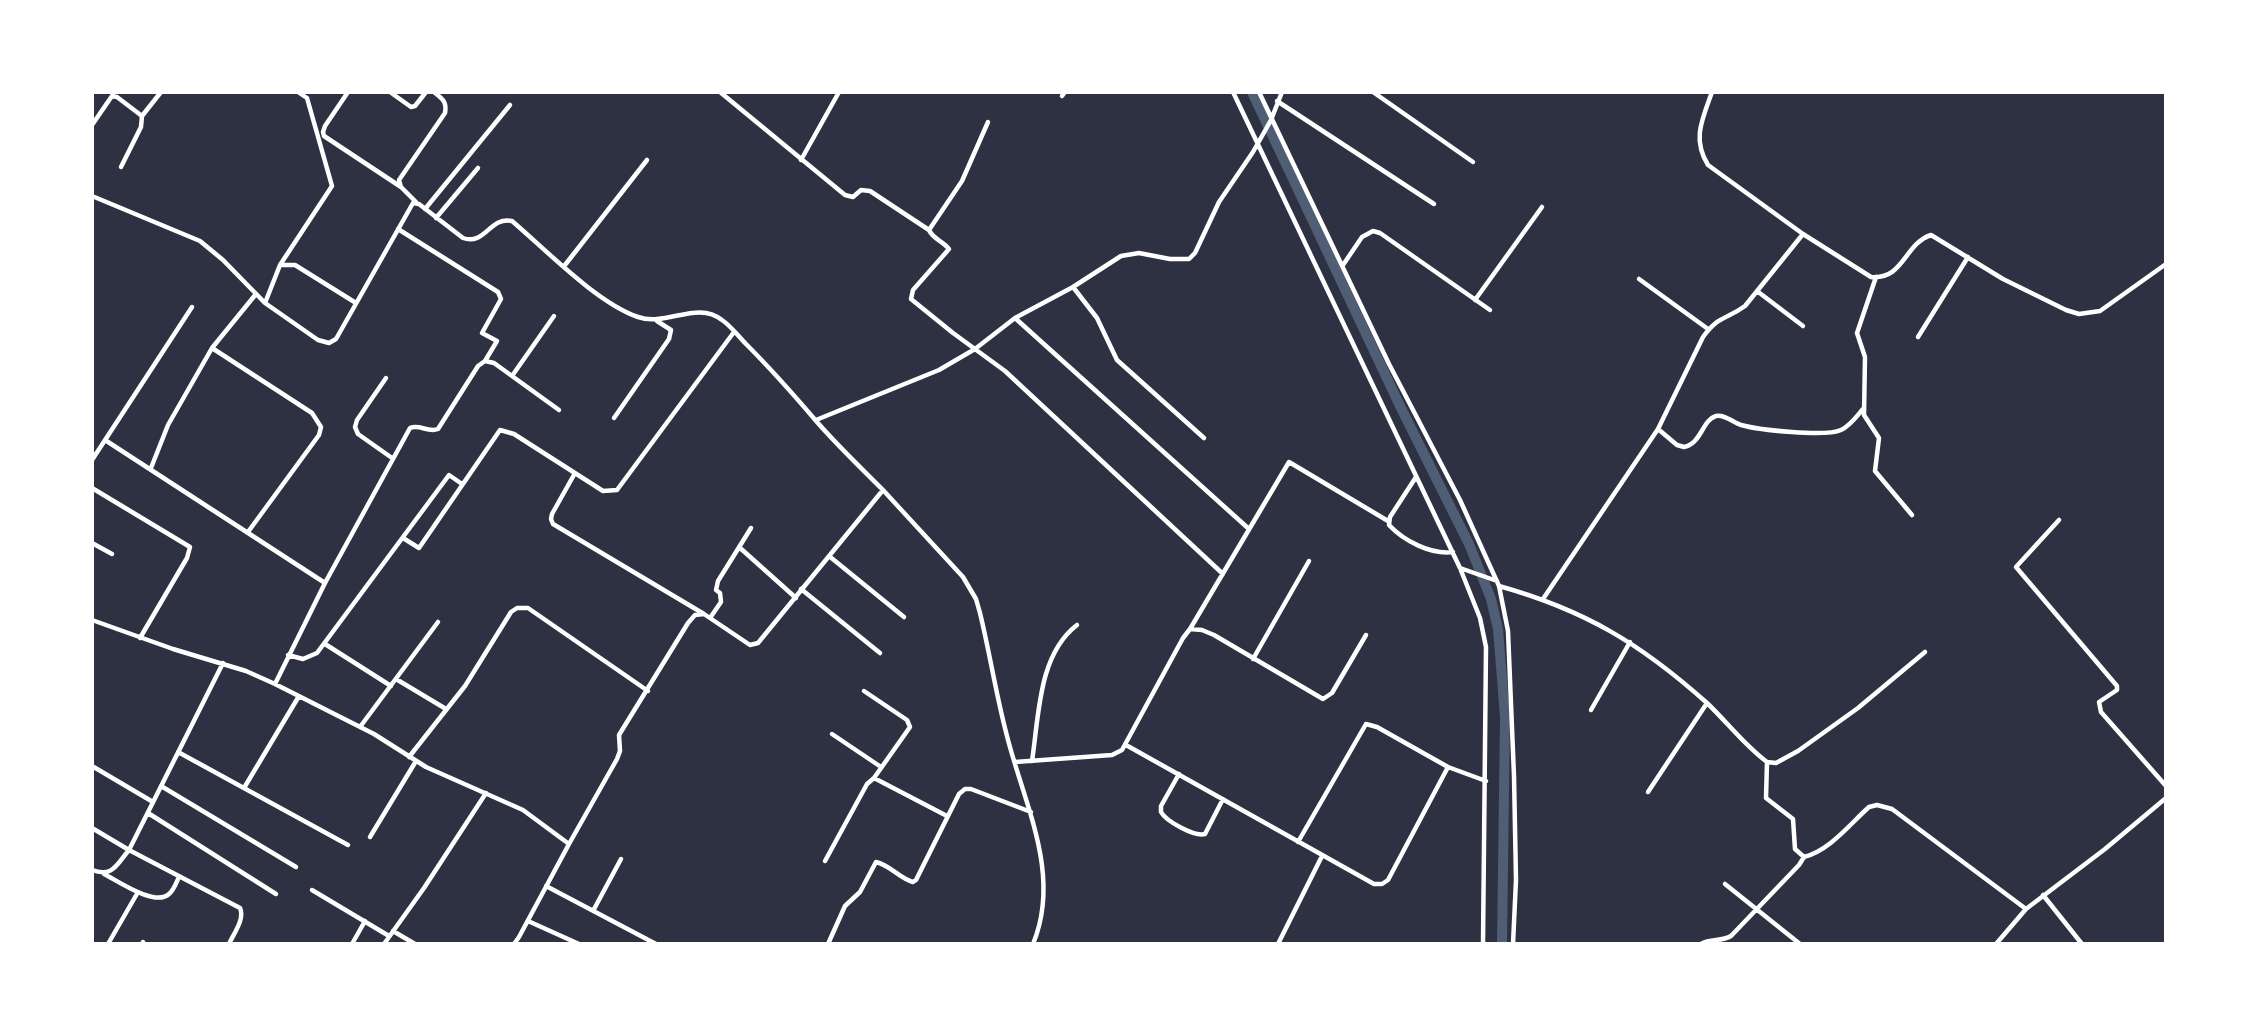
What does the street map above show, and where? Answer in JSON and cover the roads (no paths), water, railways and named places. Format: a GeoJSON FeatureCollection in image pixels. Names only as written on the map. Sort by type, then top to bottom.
{"type":"FeatureCollection","features":[{"type":"Feature","properties":{"kind":"street"},"geometry":{"type":"LineString","coordinates":[[121,167],[141,127],[142,116],[162,92]]}},
{"type":"Feature","properties":{"kind":"street"},"geometry":{"type":"LineString","coordinates":[[265,303],[280,265],[332,186],[307,98],[298,92]]}},
{"type":"Feature","properties":{"kind":"street"},"geometry":{"type":"LineString","coordinates":[[348,92],[325,126],[322,132],[324,136],[401,187],[416,202],[463,238],[470,241],[477,240],[497,222],[504,219],[512,221],[565,266],[619,307],[639,317],[656,320],[698,312],[710,313],[722,319],[773,370],[816,420],[963,577],[976,599],[985,632],[1007,737],[1031,812],[1045,888],[1043,913],[1033,944]]}},
{"type":"Feature","properties":{"kind":"street"},"geometry":{"type":"LineString","coordinates":[[390,92],[411,107],[415,106],[426,92]]}},
{"type":"Feature","properties":{"kind":"street"},"geometry":{"type":"LineString","coordinates":[[401,187],[399,180],[402,172],[445,113],[446,106],[443,99],[434,92]]}},
{"type":"Feature","properties":{"kind":"street"},"geometry":{"type":"LineString","coordinates":[[720,92],[845,195],[853,197],[861,190],[870,191],[929,230],[931,236],[943,242],[949,249],[913,290],[911,299],[1005,371],[1223,574]]}},
{"type":"Feature","properties":{"kind":"street"},"geometry":{"type":"LineString","coordinates":[[801,160],[840,92]]}},
{"type":"Feature","properties":{"kind":"street"},"geometry":{"type":"LineString","coordinates":[[1233,92],[1416,477],[1463,569],[1480,618],[1486,647],[1483,944]]}},
{"type":"Feature","properties":{"kind":"street"},"geometry":{"type":"LineString","coordinates":[[1259,92],[1389,364],[1460,500],[1498,584],[1508,630],[1514,776],[1516,880],[1512,944]]}},
{"type":"Feature","properties":{"kind":"street"},"geometry":{"type":"LineString","coordinates":[[816,420],[939,370],[975,349],[1015,318],[1073,287],[1129,253],[1170,259],[1189,259],[1195,253],[1218,202],[1271,120],[1282,92]]}},
{"type":"Feature","properties":{"kind":"street"},"geometry":{"type":"LineString","coordinates":[[1373,92],[1473,162]]}},
{"type":"Feature","properties":{"kind":"street"},"geometry":{"type":"LineString","coordinates":[[1712,92],[1698,141],[1700,152],[1708,165],[1803,234],[1871,277],[1891,275],[1918,243],[1931,235],[2003,279],[2079,314],[2100,311],[2166,264]]}},
{"type":"Feature","properties":{"kind":"street"},"geometry":{"type":"LineString","coordinates":[[92,125],[112,96],[117,96],[142,116]]}},
{"type":"Feature","properties":{"kind":"street"},"geometry":{"type":"LineString","coordinates":[[1277,101],[1434,204]]}},
{"type":"Feature","properties":{"kind":"street"},"geometry":{"type":"LineString","coordinates":[[425,209],[510,105]]}},
{"type":"Feature","properties":{"kind":"street"},"geometry":{"type":"LineString","coordinates":[[929,230],[962,181],[988,122]]}},
{"type":"Feature","properties":{"kind":"street"},"geometry":{"type":"LineString","coordinates":[[565,266],[647,160]]}},
{"type":"Feature","properties":{"kind":"street"},"geometry":{"type":"LineString","coordinates":[[436,218],[478,168]]}},
{"type":"Feature","properties":{"kind":"street"},"geometry":{"type":"LineString","coordinates":[[92,196],[200,241],[223,260],[265,303],[318,340],[329,343],[336,339],[411,205],[416,202]]}},
{"type":"Feature","properties":{"kind":"street"},"geometry":{"type":"LineString","coordinates":[[1476,300],[1542,206]]}},
{"type":"Feature","properties":{"kind":"street"},"geometry":{"type":"LineString","coordinates":[[275,684],[324,583],[410,428],[418,426],[432,431],[438,429],[478,366],[485,361],[497,341],[482,333],[501,299],[498,292],[398,229]]}},
{"type":"Feature","properties":{"kind":"street"},"geometry":{"type":"LineString","coordinates":[[1343,265],[1362,237],[1374,231],[1380,233],[1490,310]]}},
{"type":"Feature","properties":{"kind":"street"},"geometry":{"type":"LineString","coordinates":[[1543,599],[1658,430],[1708,329],[1722,317],[1736,313],[1745,306],[1803,234]]}},
{"type":"Feature","properties":{"kind":"street"},"geometry":{"type":"LineString","coordinates":[[1918,337],[1968,257]]}},
{"type":"Feature","properties":{"kind":"street"},"geometry":{"type":"LineString","coordinates":[[280,265],[295,265],[356,304]]}},
{"type":"Feature","properties":{"kind":"street"},"geometry":{"type":"LineString","coordinates":[[1876,277],[1856,333],[1865,356],[1863,409],[1866,420],[1879,438],[1875,471],[1912,515]]}},
{"type":"Feature","properties":{"kind":"street"},"geometry":{"type":"LineString","coordinates":[[1639,279],[1708,329]]}},
{"type":"Feature","properties":{"kind":"street"},"geometry":{"type":"LineString","coordinates":[[1073,287],[1097,318],[1117,360],[1204,438]]}},
{"type":"Feature","properties":{"kind":"street"},"geometry":{"type":"LineString","coordinates":[[1757,291],[1803,326]]}},
{"type":"Feature","properties":{"kind":"street"},"geometry":{"type":"LineString","coordinates":[[151,468],[168,425],[212,348],[256,294]]}},
{"type":"Feature","properties":{"kind":"street"},"geometry":{"type":"LineString","coordinates":[[92,460],[192,307]]}},
{"type":"Feature","properties":{"kind":"street"},"geometry":{"type":"LineString","coordinates":[[512,376],[554,316]]}},
{"type":"Feature","properties":{"kind":"street"},"geometry":{"type":"LineString","coordinates":[[1015,318],[1249,529]]}},
{"type":"Feature","properties":{"kind":"street"},"geometry":{"type":"LineString","coordinates":[[614,418],[669,339],[670,330],[656,320]]}},
{"type":"Feature","properties":{"kind":"street"},"geometry":{"type":"LineString","coordinates":[[403,538],[419,548],[500,430],[514,434],[603,491],[617,490],[734,332]]}},
{"type":"Feature","properties":{"kind":"street"},"geometry":{"type":"LineString","coordinates":[[212,348],[312,413],[321,428],[319,435],[248,532]]}},
{"type":"Feature","properties":{"kind":"street"},"geometry":{"type":"LineString","coordinates":[[485,361],[494,363],[559,410]]}},
{"type":"Feature","properties":{"kind":"street"},"geometry":{"type":"LineString","coordinates":[[386,378],[357,420],[355,427],[358,434],[392,458]]}},
{"type":"Feature","properties":{"kind":"street"},"geometry":{"type":"LineString","coordinates":[[1658,430],[1684,447],[1696,442],[1710,420],[1716,416],[1724,417],[1748,427],[1818,433],[1832,432],[1841,430],[1863,409]]}},
{"type":"Feature","properties":{"kind":"street"},"geometry":{"type":"LineString","coordinates":[[105,440],[151,468],[324,583]]}},
{"type":"Feature","properties":{"kind":"street"},"geometry":{"type":"LineString","coordinates":[[1015,762],[1112,755],[1122,750],[1182,638],[1190,629],[1289,462],[1388,522],[1397,532],[1432,552],[1441,554],[1453,552]]}},
{"type":"Feature","properties":{"kind":"street"},"geometry":{"type":"LineString","coordinates":[[575,473],[552,514],[550,519],[553,524],[704,614],[750,645],[758,643],[766,634],[883,490]]}},
{"type":"Feature","properties":{"kind":"street"},"geometry":{"type":"LineString","coordinates":[[288,655],[303,659],[310,658],[325,644],[449,475],[462,484]]}},
{"type":"Feature","properties":{"kind":"street"},"geometry":{"type":"LineString","coordinates":[[1388,522],[1416,477]]}},
{"type":"Feature","properties":{"kind":"street"},"geometry":{"type":"LineString","coordinates":[[92,488],[190,547],[187,558],[140,638]]}},
{"type":"Feature","properties":{"kind":"street"},"geometry":{"type":"LineString","coordinates":[[2059,520],[2016,567],[2018,572],[2116,686],[2117,690],[2100,702],[2101,712],[2166,786]]}},
{"type":"Feature","properties":{"kind":"street"},"geometry":{"type":"LineString","coordinates":[[710,618],[721,602],[720,593],[716,590],[718,581],[751,528]]}},
{"type":"Feature","properties":{"kind":"street"},"geometry":{"type":"LineString","coordinates":[[92,543],[112,554]]}},
{"type":"Feature","properties":{"kind":"street"},"geometry":{"type":"LineString","coordinates":[[739,547],[796,598]]}},
{"type":"Feature","properties":{"kind":"street"},"geometry":{"type":"LineString","coordinates":[[829,556],[904,617]]}},
{"type":"Feature","properties":{"kind":"street"},"geometry":{"type":"LineString","coordinates":[[1253,658],[1309,561]]}},
{"type":"Feature","properties":{"kind":"street"},"geometry":{"type":"LineString","coordinates":[[1463,569],[1498,584],[1543,599],[1579,615],[1630,642],[1650,655],[1707,703],[1757,755],[1767,762],[1776,763],[1798,751],[1858,708],[1925,652]]}},
{"type":"Feature","properties":{"kind":"street"},"geometry":{"type":"LineString","coordinates":[[801,589],[880,653]]}},
{"type":"Feature","properties":{"kind":"street"},"geometry":{"type":"LineString","coordinates":[[409,757],[465,686],[511,612],[523,606],[648,691]]}},
{"type":"Feature","properties":{"kind":"street"},"geometry":{"type":"LineString","coordinates":[[514,944],[617,759],[620,750],[619,735],[648,691],[688,623],[695,615],[704,614]]}},
{"type":"Feature","properties":{"kind":"street"},"geometry":{"type":"LineString","coordinates":[[92,620],[140,638],[223,663],[275,684],[360,727],[409,757],[523,810],[569,844]]}},
{"type":"Feature","properties":{"kind":"street"},"geometry":{"type":"LineString","coordinates":[[360,727],[438,622]]}},
{"type":"Feature","properties":{"kind":"street"},"geometry":{"type":"LineString","coordinates":[[1032,761],[1043,689],[1051,660],[1069,632],[1078,625]]}},
{"type":"Feature","properties":{"kind":"street"},"geometry":{"type":"LineString","coordinates":[[1190,629],[1202,630],[1214,635],[1323,699],[1332,693],[1366,634]]}},
{"type":"Feature","properties":{"kind":"street"},"geometry":{"type":"LineString","coordinates":[[1591,710],[1630,642]]}},
{"type":"Feature","properties":{"kind":"street"},"geometry":{"type":"LineString","coordinates":[[325,644],[391,686]]}},
{"type":"Feature","properties":{"kind":"street"},"geometry":{"type":"LineString","coordinates":[[104,874],[111,871],[129,850],[223,663]]}},
{"type":"Feature","properties":{"kind":"street"},"geometry":{"type":"LineString","coordinates":[[396,679],[446,709]]}},
{"type":"Feature","properties":{"kind":"street"},"geometry":{"type":"LineString","coordinates":[[825,861],[868,784],[908,731],[909,724],[907,720],[864,691]]}},
{"type":"Feature","properties":{"kind":"street"},"geometry":{"type":"LineString","coordinates":[[244,788],[299,696]]}},
{"type":"Feature","properties":{"kind":"street"},"geometry":{"type":"LineString","coordinates":[[1648,792],[1707,703]]}},
{"type":"Feature","properties":{"kind":"street"},"geometry":{"type":"LineString","coordinates":[[1298,842],[1366,724],[1377,726],[1448,767],[1486,781]]}},
{"type":"Feature","properties":{"kind":"street"},"geometry":{"type":"LineString","coordinates":[[832,734],[881,768]]}},
{"type":"Feature","properties":{"kind":"street"},"geometry":{"type":"LineString","coordinates":[[1126,745],[1365,880],[1382,884],[1388,880],[1448,767]]}},
{"type":"Feature","properties":{"kind":"street"},"geometry":{"type":"LineString","coordinates":[[178,752],[348,845]]}},
{"type":"Feature","properties":{"kind":"street"},"geometry":{"type":"LineString","coordinates":[[370,837],[416,760]]}},
{"type":"Feature","properties":{"kind":"street"},"geometry":{"type":"LineString","coordinates":[[1767,762],[1766,798],[1793,819],[1794,849],[1804,857]]}},
{"type":"Feature","properties":{"kind":"street"},"geometry":{"type":"LineString","coordinates":[[92,766],[153,802]]}},
{"type":"Feature","properties":{"kind":"street"},"geometry":{"type":"LineString","coordinates":[[1179,774],[1161,806],[1161,812],[1166,818],[1194,833],[1205,834],[1223,800]]}},
{"type":"Feature","properties":{"kind":"street"},"geometry":{"type":"LineString","coordinates":[[874,778],[947,816]]}},
{"type":"Feature","properties":{"kind":"street"},"geometry":{"type":"LineString","coordinates":[[161,786],[296,867]]}},
{"type":"Feature","properties":{"kind":"street"},"geometry":{"type":"LineString","coordinates":[[828,944],[845,906],[860,892],[872,866],[876,862],[882,863],[913,882],[916,880],[947,816],[959,794],[965,789],[970,789],[1031,812]]}},
{"type":"Feature","properties":{"kind":"street"},"geometry":{"type":"LineString","coordinates":[[384,944],[424,888],[486,793]]}},
{"type":"Feature","properties":{"kind":"street"},"geometry":{"type":"LineString","coordinates":[[1996,944],[2026,908],[2105,849],[2166,798]]}},
{"type":"Feature","properties":{"kind":"street"},"geometry":{"type":"LineString","coordinates":[[1701,944],[1710,940],[1726,942],[1800,865],[1804,857],[1815,854],[1825,848],[1869,807],[1884,806],[2026,908]]}},
{"type":"Feature","properties":{"kind":"street"},"geometry":{"type":"LineString","coordinates":[[148,813],[276,894]]}},
{"type":"Feature","properties":{"kind":"street"},"geometry":{"type":"LineString","coordinates":[[92,828],[129,850],[240,908],[242,914],[229,944]]}},
{"type":"Feature","properties":{"kind":"street"},"geometry":{"type":"LineString","coordinates":[[1278,944],[1322,856]]}},
{"type":"Feature","properties":{"kind":"street"},"geometry":{"type":"LineString","coordinates":[[592,911],[621,859]]}},
{"type":"Feature","properties":{"kind":"street"},"geometry":{"type":"LineString","coordinates":[[92,870],[155,898],[165,897],[170,893],[179,877]]}},
{"type":"Feature","properties":{"kind":"street"},"geometry":{"type":"LineString","coordinates":[[1725,884],[1800,944]]}},
{"type":"Feature","properties":{"kind":"street"},"geometry":{"type":"LineString","coordinates":[[546,886],[656,944]]}},
{"type":"Feature","properties":{"kind":"street"},"geometry":{"type":"LineString","coordinates":[[312,890],[389,936]]}},
{"type":"Feature","properties":{"kind":"street"},"geometry":{"type":"LineString","coordinates":[[108,944],[138,892]]}},
{"type":"Feature","properties":{"kind":"street"},"geometry":{"type":"LineString","coordinates":[[2043,895],[2082,944]]}},
{"type":"Feature","properties":{"kind":"street"},"geometry":{"type":"LineString","coordinates":[[528,920],[579,944]]}},
{"type":"Feature","properties":{"kind":"street"},"geometry":{"type":"LineString","coordinates":[[352,944],[365,921]]}},
{"type":"Feature","properties":{"kind":"street"},"geometry":{"type":"LineString","coordinates":[[393,930],[414,944]]}},
{"type":"Feature","properties":{"kind":"waterway"},"geometry":{"type":"LineString","coordinates":[[1252,92],[1400,406],[1469,544],[1491,599],[1498,629],[1505,717],[1502,944]]}}]}
